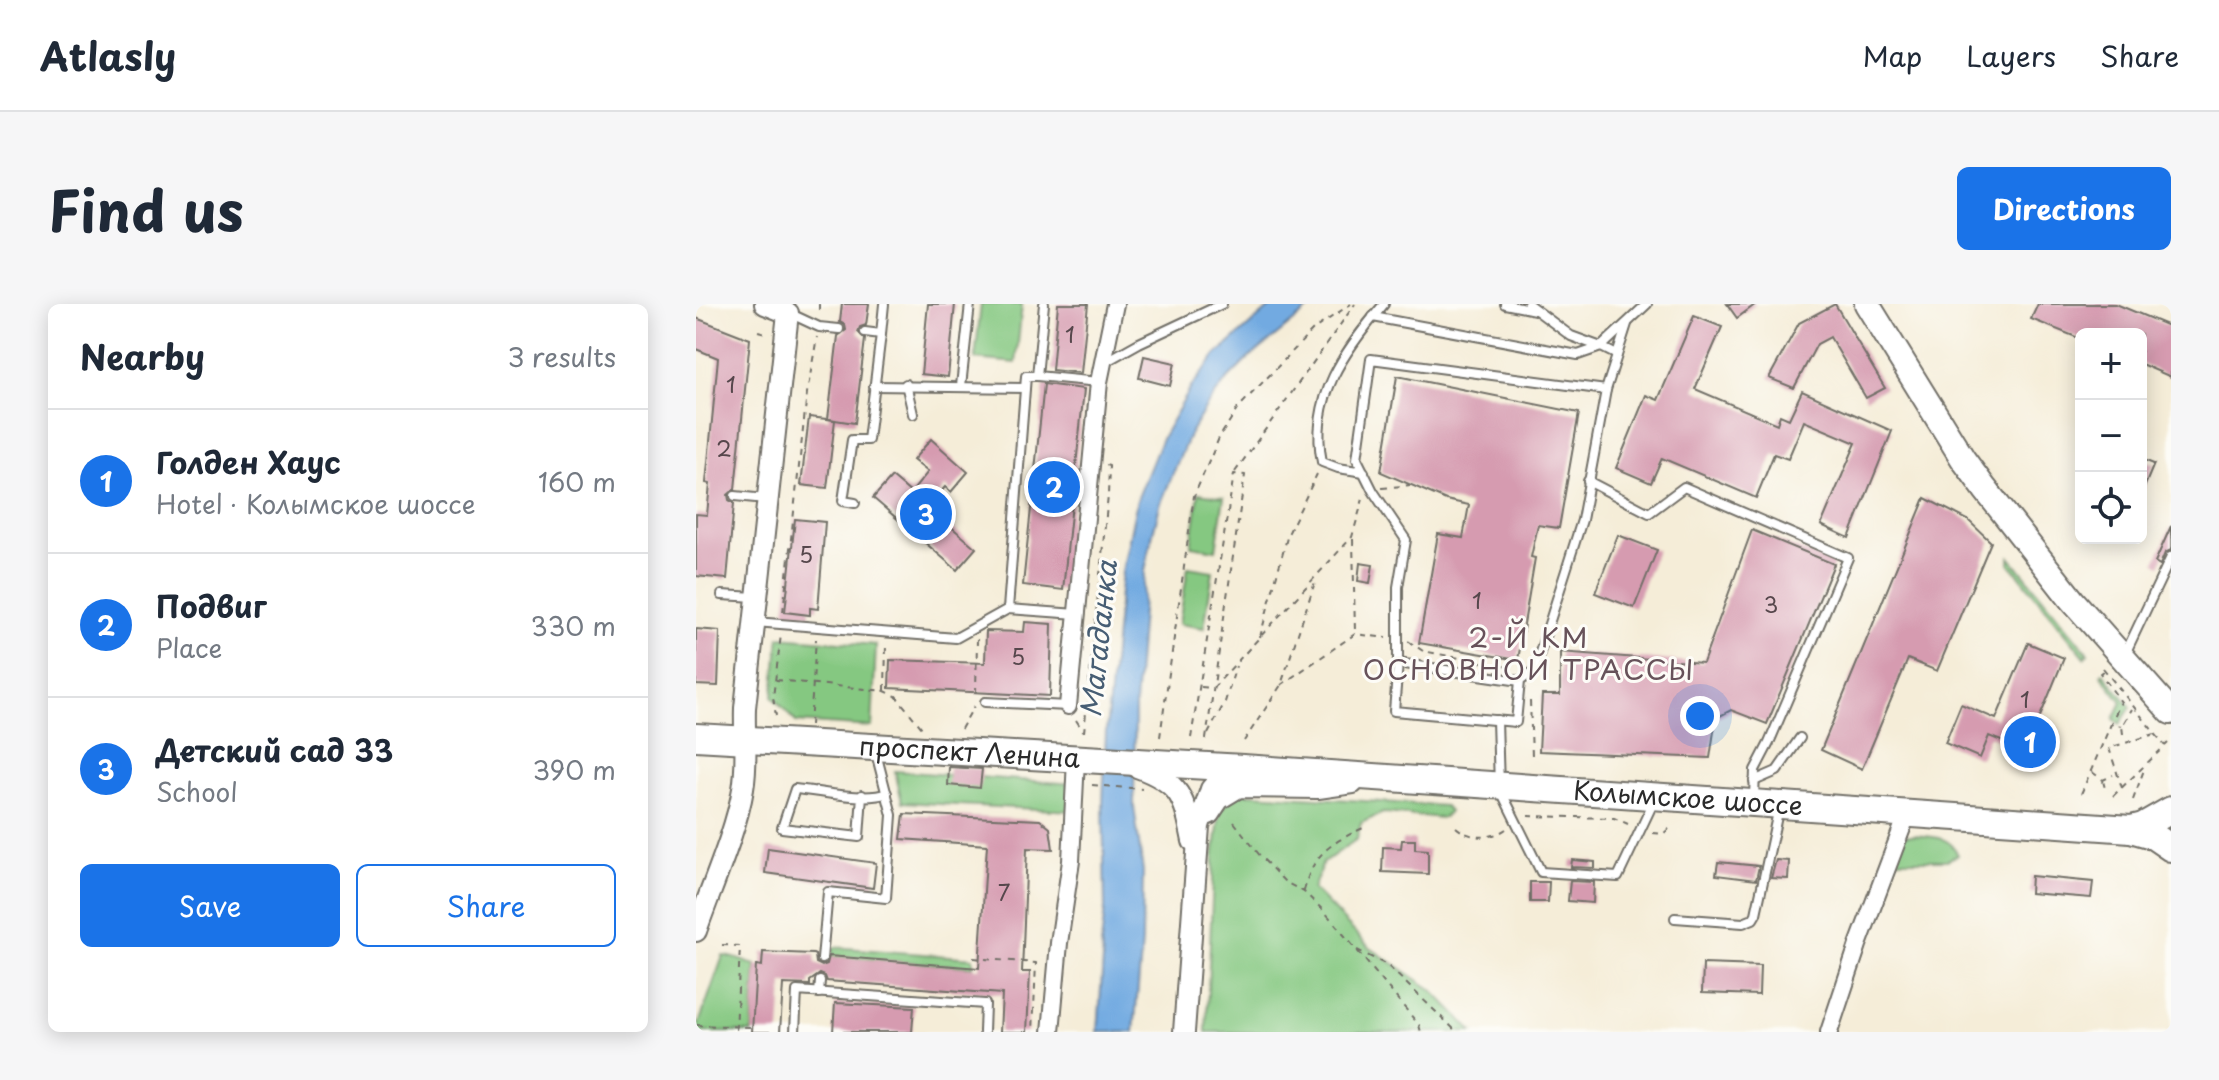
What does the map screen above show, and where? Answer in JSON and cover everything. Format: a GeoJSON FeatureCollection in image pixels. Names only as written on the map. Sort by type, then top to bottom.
{"type":"FeatureCollection","features":[{"type":"Feature","properties":{"kind":"main road"},"geometry":{"type":"LineString","coordinates":[[1867,304],[1963,459],[2056,580],[2110,666],[2162,693],[2171,712]]}},
{"type":"Feature","properties":{"kind":"main road","name":"проспект Ленина"},"geometry":{"type":"LineString","coordinates":[[696,737],[1120,761],[1156,776],[1243,768]]}},
{"type":"Feature","properties":{"kind":"main road","name":"Колымское шоссе"},"geometry":{"type":"LineString","coordinates":[[1243,768],[1657,796],[1762,797],[1907,815],[2131,829],[2152,835],[2171,848]]}},
{"type":"Feature","properties":{"kind":"main road","name":"Колымское шоссе"},"geometry":{"type":"LineString","coordinates":[[2131,829],[2171,810]]}},
{"type":"Feature","properties":{"kind":"street"},"geometry":{"type":"LineString","coordinates":[[696,931],[702,894],[742,793],[745,708],[789,308],[765,304]]}},
{"type":"Feature","properties":{"kind":"street"},"geometry":{"type":"LineString","coordinates":[[1068,706],[1099,382],[1115,304]]}},
{"type":"Feature","properties":{"kind":"street"},"geometry":{"type":"LineString","coordinates":[[1051,1032],[1081,759]]}},
{"type":"Feature","properties":{"kind":"street"},"geometry":{"type":"LineString","coordinates":[[1184,1032],[1199,826],[1208,795],[1220,779],[1243,768]]}},
{"type":"Feature","properties":{"kind":"street"},"geometry":{"type":"LineString","coordinates":[[1156,776],[1175,789],[1187,814],[1198,860]]}},
{"type":"Feature","properties":{"kind":"street"},"geometry":{"type":"LineString","coordinates":[[1198,860],[1209,813],[1219,799],[1232,789],[1245,786],[1318,788],[1387,778]]}},
{"type":"Feature","properties":{"kind":"street"},"geometry":{"type":"LineString","coordinates":[[1829,1032],[1907,815]]}},
{"type":"Feature","properties":{"kind":"lane"},"geometry":{"type":"LineString","coordinates":[[855,503],[843,501],[852,440],[868,440],[884,304]]}},
{"type":"Feature","properties":{"kind":"lane"},"geometry":{"type":"LineString","coordinates":[[961,386],[970,304]]}},
{"type":"Feature","properties":{"kind":"lane"},"geometry":{"type":"LineString","coordinates":[[1037,376],[1044,304]]}},
{"type":"Feature","properties":{"kind":"lane"},"geometry":{"type":"LineString","coordinates":[[1102,363],[1222,304]]}},
{"type":"Feature","properties":{"kind":"lane"},"geometry":{"type":"LineString","coordinates":[[1364,472],[1322,462],[1319,436],[1323,399],[1340,361],[1384,304]]}},
{"type":"Feature","properties":{"kind":"lane"},"geometry":{"type":"LineString","coordinates":[[1505,304],[1532,307],[1571,336],[1617,355]]}},
{"type":"Feature","properties":{"kind":"lane"},"geometry":{"type":"LineString","coordinates":[[1373,317],[1578,355],[1601,347],[1647,304]]}},
{"type":"Feature","properties":{"kind":"lane"},"geometry":{"type":"LineString","coordinates":[[789,308],[819,327],[839,329]]}},
{"type":"Feature","properties":{"kind":"lane"},"geometry":{"type":"LineString","coordinates":[[1398,663],[1520,681],[1534,671],[1578,534],[1606,390],[1627,324]]}},
{"type":"Feature","properties":{"kind":"lane"},"geometry":{"type":"LineString","coordinates":[[865,332],[881,334]]}},
{"type":"Feature","properties":{"kind":"lane"},"geometry":{"type":"LineString","coordinates":[[1520,681],[1516,722],[1394,711],[1398,663],[1398,587],[1406,540],[1373,491],[1357,459],[1371,359],[1606,390]]}},
{"type":"Feature","properties":{"kind":"lane"},"geometry":{"type":"LineString","coordinates":[[1008,609],[1026,376],[1099,382]]}},
{"type":"Feature","properties":{"kind":"lane"},"geometry":{"type":"LineString","coordinates":[[874,386],[906,384],[1025,388]]}},
{"type":"Feature","properties":{"kind":"lane"},"geometry":{"type":"LineString","coordinates":[[906,384],[913,414]]}},
{"type":"Feature","properties":{"kind":"lane"},"geometry":{"type":"LineString","coordinates":[[1588,481],[1649,513],[1684,487],[1848,558],[1755,770],[1762,797],[1756,914],[1753,919],[1743,923],[1675,918]]}},
{"type":"Feature","properties":{"kind":"lane"},"geometry":{"type":"LineString","coordinates":[[735,496],[767,499]]}},
{"type":"Feature","properties":{"kind":"lane"},"geometry":{"type":"LineString","coordinates":[[2110,666],[2171,557]]}},
{"type":"Feature","properties":{"kind":"lane"},"geometry":{"type":"LineString","coordinates":[[722,595],[756,597]]}},
{"type":"Feature","properties":{"kind":"lane"},"geometry":{"type":"LineString","coordinates":[[754,622],[956,638],[1008,609],[1077,614]]}},
{"type":"Feature","properties":{"kind":"lane"},"geometry":{"type":"LineString","coordinates":[[830,617],[830,628]]}},
{"type":"Feature","properties":{"kind":"lane"},"geometry":{"type":"LineString","coordinates":[[985,702],[1068,706]]}},
{"type":"Feature","properties":{"kind":"lane"},"geometry":{"type":"LineString","coordinates":[[1497,720],[1499,787],[1541,872],[1618,877],[1657,796]]}},
{"type":"Feature","properties":{"kind":"lane"},"geometry":{"type":"LineString","coordinates":[[1762,797],[1800,738]]}},
{"type":"Feature","properties":{"kind":"lane"},"geometry":{"type":"LineString","coordinates":[[822,959],[828,892],[886,898],[892,815],[875,748]]}},
{"type":"Feature","properties":{"kind":"lane"},"geometry":{"type":"LineString","coordinates":[[862,795],[859,837],[782,828],[795,789],[862,795],[877,797],[887,793]]}},
{"type":"Feature","properties":{"kind":"lane"},"geometry":{"type":"LineString","coordinates":[[819,993],[820,981]]}},
{"type":"Feature","properties":{"kind":"lane"},"geometry":{"type":"LineString","coordinates":[[795,1032],[797,991],[985,1004],[984,1032]]}},
{"type":"Feature","properties":{"kind":"path"},"geometry":{"type":"LineString","coordinates":[[776,716],[773,707],[775,680],[807,393],[819,327],[819,304]]}},
{"type":"Feature","properties":{"kind":"path"},"geometry":{"type":"LineString","coordinates":[[1191,738],[1234,474],[1353,304]]}},
{"type":"Feature","properties":{"kind":"path"},"geometry":{"type":"LineString","coordinates":[[1160,737],[1194,496],[1213,453],[1238,408],[1314,329],[1353,304]]}},
{"type":"Feature","properties":{"kind":"path"},"geometry":{"type":"LineString","coordinates":[[1260,638],[1288,534],[1322,462]]}},
{"type":"Feature","properties":{"kind":"path"},"geometry":{"type":"LineString","coordinates":[[1084,732],[1109,466]]}},
{"type":"Feature","properties":{"kind":"path"},"geometry":{"type":"LineString","coordinates":[[1234,474],[1245,475],[1206,739],[1225,702],[1237,663]]}},
{"type":"Feature","properties":{"kind":"path"},"geometry":{"type":"LineString","coordinates":[[1355,634],[1352,537],[1363,500],[1373,491],[1388,485],[1411,485]]}},
{"type":"Feature","properties":{"kind":"path"},"geometry":{"type":"LineString","coordinates":[[1229,500],[1241,502]]}},
{"type":"Feature","properties":{"kind":"path"},"geometry":{"type":"LineString","coordinates":[[1213,688],[1352,537]]}},
{"type":"Feature","properties":{"kind":"path"},"geometry":{"type":"LineString","coordinates":[[1244,741],[1281,685],[1318,575]]}},
{"type":"Feature","properties":{"kind":"path"},"geometry":{"type":"LineString","coordinates":[[961,729],[976,702],[977,626]]}},
{"type":"Feature","properties":{"kind":"path"},"geometry":{"type":"LineString","coordinates":[[810,726],[817,627]]}},
{"type":"Feature","properties":{"kind":"path"},"geometry":{"type":"LineString","coordinates":[[885,691],[886,632]]}},
{"type":"Feature","properties":{"kind":"path"},"geometry":{"type":"LineString","coordinates":[[2081,794],[2121,702],[2100,673],[2110,666],[2156,734],[2167,745],[2113,796]]}},
{"type":"Feature","properties":{"kind":"path"},"geometry":{"type":"LineString","coordinates":[[775,680],[885,691],[896,696],[922,728]]}},
{"type":"Feature","properties":{"kind":"path"},"geometry":{"type":"LineString","coordinates":[[1200,686],[1213,688]]}},
{"type":"Feature","properties":{"kind":"path"},"geometry":{"type":"LineString","coordinates":[[2123,734],[2122,726],[2132,709]]}},
{"type":"Feature","properties":{"kind":"path"},"geometry":{"type":"LineString","coordinates":[[2111,724],[2122,726]]}},
{"type":"Feature","properties":{"kind":"path"},"geometry":{"type":"LineString","coordinates":[[2102,746],[2109,748],[2156,734]]}},
{"type":"Feature","properties":{"kind":"path"},"geometry":{"type":"LineString","coordinates":[[2109,748],[2122,788]]}},
{"type":"Feature","properties":{"kind":"path"},"geometry":{"type":"LineString","coordinates":[[2133,800],[2145,765]]}},
{"type":"Feature","properties":{"kind":"path"},"geometry":{"type":"LineString","coordinates":[[2091,771],[2103,780],[2106,792]]}},
{"type":"Feature","properties":{"kind":"path"},"geometry":{"type":"LineString","coordinates":[[2103,780],[2113,775]]}},
{"type":"Feature","properties":{"kind":"path"},"geometry":{"type":"LineString","coordinates":[[1090,785],[1156,776]]}},
{"type":"Feature","properties":{"kind":"path"},"geometry":{"type":"LineString","coordinates":[[1456,827],[1463,833],[1495,837],[1529,815],[1614,818],[1663,834],[1672,826]]}},
{"type":"Feature","properties":{"kind":"path"},"geometry":{"type":"LineString","coordinates":[[1234,822],[1285,882],[1304,892],[1325,912],[1426,1032]]}},
{"type":"Feature","properties":{"kind":"path"},"geometry":{"type":"LineString","coordinates":[[1304,892],[1308,874],[1319,855],[1340,839],[1363,828]]}},
{"type":"Feature","properties":{"kind":"path"},"geometry":{"type":"LineString","coordinates":[[722,945],[740,946],[736,1032]]}},
{"type":"Feature","properties":{"kind":"path"},"geometry":{"type":"LineString","coordinates":[[1356,950],[1387,965],[1457,1032]]}},
{"type":"Feature","properties":{"kind":"path"},"geometry":{"type":"LineString","coordinates":[[973,958],[1036,963],[1033,1032]]}},
{"type":"Feature","properties":{"kind":"path"},"geometry":{"type":"LineString","coordinates":[[696,1025],[752,1027]]}},
{"type":"Feature","properties":{"kind":"path"},"geometry":{"type":"LineString","coordinates":[[1419,1025],[1421,1032]]}},
{"type":"Feature","properties":{"kind":"green space"},"geometry":{"type":"Polygon","coordinates":[[[981,304],[1022,304],[1016,363],[975,359],[981,304]]]}},
{"type":"Feature","properties":{"kind":"green space"},"geometry":{"type":"Polygon","coordinates":[[[1199,493],[1224,497],[1216,550],[1191,546],[1199,493]]]}},
{"type":"Feature","properties":{"kind":"green space"},"geometry":{"type":"Polygon","coordinates":[[[2010,557],[2088,653],[2085,657],[2010,564],[2010,557]]]}},
{"type":"Feature","properties":{"kind":"green space"},"geometry":{"type":"Polygon","coordinates":[[[1188,567],[1213,571],[1204,628],[1179,624],[1188,567]]]}},
{"type":"Feature","properties":{"kind":"green space"},"geometry":{"type":"Polygon","coordinates":[[[779,637],[876,645],[872,727],[796,722],[773,697],[779,637]]]}},
{"type":"Feature","properties":{"kind":"green space"},"geometry":{"type":"Polygon","coordinates":[[[2103,672],[2131,707],[2120,724],[2114,719],[2122,702],[2101,674],[2103,672]]]}},
{"type":"Feature","properties":{"kind":"green space"},"geometry":{"type":"Polygon","coordinates":[[[895,771],[1075,784],[1073,811],[902,802],[895,771]]]}},
{"type":"Feature","properties":{"kind":"green space"},"geometry":{"type":"Polygon","coordinates":[[[1237,793],[1445,806],[1449,812],[1444,818],[1383,813],[1361,823],[1357,839],[1323,863],[1313,889],[1369,947],[1431,989],[1473,1032],[1206,1032],[1214,857],[1220,811],[1237,793]]]}},
{"type":"Feature","properties":{"kind":"green space"},"geometry":{"type":"Polygon","coordinates":[[[1914,835],[1946,840],[1958,855],[1947,860],[1896,860],[1893,836],[1914,835]]]}},
{"type":"Feature","properties":{"kind":"green space"},"geometry":{"type":"Polygon","coordinates":[[[833,947],[973,958],[973,967],[832,957],[833,947]]]}},
{"type":"Feature","properties":{"kind":"green space"},"geometry":{"type":"Polygon","coordinates":[[[723,956],[756,965],[752,1032],[696,1032],[723,956]]]}},
{"type":"Feature","properties":{"kind":"water"},"geometry":{"type":"Polygon","coordinates":[[[1274,304],[1315,304],[1248,359],[1206,407],[1189,435],[1160,505],[1152,537],[1145,571],[1135,705],[1134,807],[1143,871],[1142,942],[1134,1032],[1098,1032],[1105,908],[1103,803],[1106,731],[1122,572],[1137,500],[1162,438],[1192,386],[1216,355],[1274,304]]]}},
{"type":"Feature","properties":{"kind":"building"},"geometry":{"type":"Polygon","coordinates":[[[842,304],[869,304],[866,325],[860,327],[858,332],[865,339],[855,423],[828,419],[838,336],[846,330],[840,322],[842,304]]]}},
{"type":"Feature","properties":{"kind":"building"},"geometry":{"type":"Polygon","coordinates":[[[928,304],[955,304],[948,377],[921,374],[928,304]]]}},
{"type":"Feature","properties":{"kind":"building"},"geometry":{"type":"Polygon","coordinates":[[[1058,304],[1088,304],[1081,373],[1052,370],[1058,304]]]}},
{"type":"Feature","properties":{"kind":"building"},"geometry":{"type":"Polygon","coordinates":[[[1727,304],[1756,304],[1737,318],[1727,304]]]}},
{"type":"Feature","properties":{"kind":"building"},"geometry":{"type":"Polygon","coordinates":[[[1835,304],[1885,388],[1866,398],[1830,337],[1817,344],[1794,388],[1769,378],[1799,323],[1835,304]]]}},
{"type":"Feature","properties":{"kind":"building"},"geometry":{"type":"Polygon","coordinates":[[[2038,304],[2116,304],[2171,327],[2171,377],[2147,367],[2147,328],[2075,328],[2075,337],[2031,319],[2038,304]]]}},
{"type":"Feature","properties":{"kind":"building"},"geometry":{"type":"Polygon","coordinates":[[[1694,316],[1722,327],[1695,389],[1777,424],[1780,415],[1789,419],[1802,391],[1892,431],[1849,538],[1821,525],[1856,443],[1804,421],[1788,459],[1774,454],[1756,498],[1662,458],[1651,483],[1616,468],[1646,395],[1658,400],[1694,316]]]}},
{"type":"Feature","properties":{"kind":"building"},"geometry":{"type":"Polygon","coordinates":[[[696,318],[750,339],[735,489],[728,495],[734,503],[727,579],[696,576],[696,514],[707,515],[710,484],[706,483],[718,358],[696,349],[696,318]]]}},
{"type":"Feature","properties":{"kind":"building"},"geometry":{"type":"Polygon","coordinates":[[[1144,356],[1175,363],[1170,386],[1139,378],[1144,356]]]}},
{"type":"Feature","properties":{"kind":"building"},"geometry":{"type":"Polygon","coordinates":[[[1397,376],[1579,413],[1559,528],[1538,525],[1518,660],[1419,643],[1438,534],[1463,538],[1469,505],[1446,500],[1381,472],[1397,376]]]}},
{"type":"Feature","properties":{"kind":"building"},"geometry":{"type":"Polygon","coordinates":[[[1044,384],[1084,389],[1063,590],[1023,585],[1044,384]]]}},
{"type":"Feature","properties":{"kind":"building"},"geometry":{"type":"Polygon","coordinates":[[[809,417],[835,420],[827,488],[801,485],[809,417]]]}},
{"type":"Feature","properties":{"kind":"building"},"geometry":{"type":"Polygon","coordinates":[[[931,439],[968,472],[951,492],[945,487],[928,507],[976,548],[957,570],[873,498],[892,477],[911,493],[928,472],[913,460],[931,439]]]}},
{"type":"Feature","properties":{"kind":"building"},"geometry":{"type":"Polygon","coordinates":[[[2147,461],[2154,464],[2147,481],[2147,461]]]}},
{"type":"Feature","properties":{"kind":"building"},"geometry":{"type":"Polygon","coordinates":[[[1925,498],[1968,520],[1991,542],[1937,671],[1908,659],[1862,769],[1821,750],[1925,498]]]}},
{"type":"Feature","properties":{"kind":"building"},"geometry":{"type":"Polygon","coordinates":[[[795,519],[825,522],[818,609],[810,608],[810,615],[785,612],[795,519]]]}},
{"type":"Feature","properties":{"kind":"building"},"geometry":{"type":"Polygon","coordinates":[[[2171,526],[2171,550],[2165,553],[2160,565],[2155,562],[2171,526]]]}},
{"type":"Feature","properties":{"kind":"building"},"geometry":{"type":"Polygon","coordinates":[[[1752,530],[1834,564],[1767,724],[1731,710],[1716,718],[1710,758],[1539,751],[1542,695],[1560,695],[1560,652],[1703,663],[1752,530]]]}},
{"type":"Feature","properties":{"kind":"building"},"geometry":{"type":"Polygon","coordinates":[[[1618,535],[1657,550],[1634,608],[1595,593],[1618,535]]]}},
{"type":"Feature","properties":{"kind":"building"},"geometry":{"type":"Polygon","coordinates":[[[1360,563],[1373,565],[1370,583],[1358,581],[1360,563]]]}},
{"type":"Feature","properties":{"kind":"building"},"geometry":{"type":"Polygon","coordinates":[[[1025,622],[1052,624],[1050,696],[889,688],[890,660],[985,663],[986,631],[1024,632],[1025,622]]]}},
{"type":"Feature","properties":{"kind":"building"},"geometry":{"type":"Polygon","coordinates":[[[696,629],[720,631],[718,686],[696,685],[696,629]]]}},
{"type":"Feature","properties":{"kind":"building"},"geometry":{"type":"Polygon","coordinates":[[[2028,643],[2064,658],[2026,751],[1989,736],[1980,758],[1945,743],[1961,704],[1996,719],[2028,643]]]}},
{"type":"Feature","properties":{"kind":"building"},"geometry":{"type":"Polygon","coordinates":[[[949,767],[982,769],[980,788],[948,785],[949,767]]]}},
{"type":"Feature","properties":{"kind":"building"},"geometry":{"type":"Polygon","coordinates":[[[904,814],[1040,820],[1050,828],[1053,849],[1027,848],[1022,972],[1030,972],[1027,1032],[1000,1032],[1002,994],[827,981],[820,974],[810,981],[810,985],[783,984],[780,1032],[752,1032],[756,965],[762,966],[763,952],[813,954],[816,963],[822,966],[827,964],[829,956],[979,968],[987,845],[901,839],[904,814]]]}},
{"type":"Feature","properties":{"kind":"building"},"geometry":{"type":"Polygon","coordinates":[[[1402,840],[1415,840],[1415,849],[1428,850],[1428,874],[1382,872],[1383,847],[1401,848],[1402,840]]]}},
{"type":"Feature","properties":{"kind":"building"},"geometry":{"type":"Polygon","coordinates":[[[768,848],[876,863],[873,888],[765,873],[768,848]]]}},
{"type":"Feature","properties":{"kind":"building"},"geometry":{"type":"Polygon","coordinates":[[[1572,860],[1595,862],[1595,868],[1571,867],[1572,860]]]}},
{"type":"Feature","properties":{"kind":"building"},"geometry":{"type":"Polygon","coordinates":[[[1776,860],[1789,861],[1788,879],[1771,878],[1776,860]]]}},
{"type":"Feature","properties":{"kind":"building"},"geometry":{"type":"Polygon","coordinates":[[[1718,862],[1759,866],[1756,880],[1716,875],[1718,862]]]}},
{"type":"Feature","properties":{"kind":"building"},"geometry":{"type":"Polygon","coordinates":[[[2031,876],[2093,882],[2091,898],[2030,893],[2031,876]]]}},
{"type":"Feature","properties":{"kind":"building"},"geometry":{"type":"Polygon","coordinates":[[[1570,881],[1594,882],[1593,903],[1568,901],[1570,881]]]}},
{"type":"Feature","properties":{"kind":"building"},"geometry":{"type":"Polygon","coordinates":[[[1530,882],[1549,882],[1548,902],[1530,902],[1530,882]]]}},
{"type":"Feature","properties":{"kind":"building"},"geometry":{"type":"Polygon","coordinates":[[[1703,964],[1760,966],[1759,995],[1702,993],[1703,964]]]}},
{"type":"Feature","properties":{"kind":"building"},"geometry":{"type":"Polygon","coordinates":[[[835,1003],[914,1007],[912,1032],[833,1032],[835,1003]]]}},
{"type":"Feature","properties":{"kind":"place","name":"Подвиг"},"geometry":{"type":"Point","coordinates":[1054,487]}},
{"type":"Feature","properties":{"kind":"place","name":"Детский сад 33"},"geometry":{"type":"Point","coordinates":[926,514]}},
{"type":"Feature","properties":{"kind":"place","name":"Голден Хаус"},"geometry":{"type":"Point","coordinates":[2030,742]}},
{"type":"Feature","properties":{"kind":"district","name":"2-Й КМ ОСНОВНОЙ ТРАССЫ"},"geometry":{"type":"Point","coordinates":[1529,654]}},
{"type":"Feature","properties":{"kind":"water label","name":"Магаданка"},"geometry":{"type":"Point","coordinates":[1099,639]}}]}
